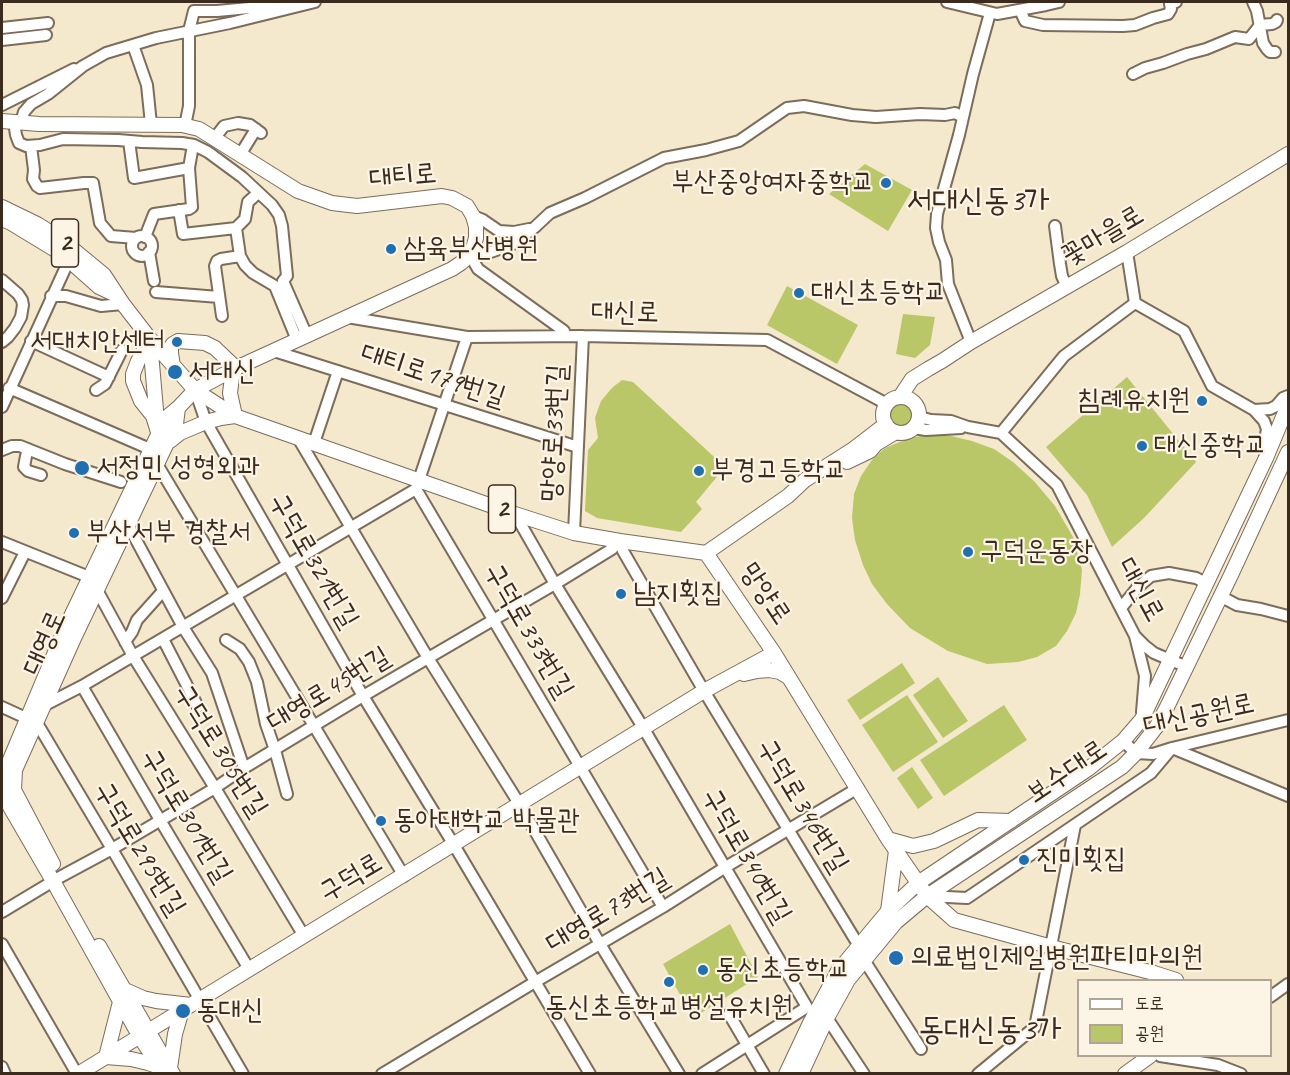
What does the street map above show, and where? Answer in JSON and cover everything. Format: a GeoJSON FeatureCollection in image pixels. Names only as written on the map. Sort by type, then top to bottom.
{"type":"FeatureCollection","features":[{"type":"Feature","properties":{"kind":"main road","name":"대티로"},"geometry":{"type":"LineString","coordinates":[[12,122],[185,126],[199,129],[298,191],[332,203],[357,206],[442,196],[462,202],[473,216]]}},
{"type":"Feature","properties":{"kind":"main road","name":"꽃마을로"},"geometry":{"type":"LineString","coordinates":[[887,404],[900,397],[912,379],[942,362],[970,342],[1127,252],[1288,154]]}},
{"type":"Feature","properties":{"kind":"main road","name":"2"},"geometry":{"type":"LineString","coordinates":[[2,207],[58,237],[104,274],[120,300],[150,339],[195,390]]}},
{"type":"Feature","properties":{"kind":"main road"},"geometry":{"type":"LineString","coordinates":[[195,390],[236,368],[452,269],[470,255],[476,238],[473,216]]}},
{"type":"Feature","properties":{"kind":"main road","name":"2"},"geometry":{"type":"LineString","coordinates":[[2,219],[62,254],[99,287],[120,300]]}},
{"type":"Feature","properties":{"kind":"main road"},"geometry":{"type":"LineString","coordinates":[[150,339],[159,432]]}},
{"type":"Feature","properties":{"kind":"main road"},"geometry":{"type":"LineString","coordinates":[[150,339],[133,374],[133,381],[141,400],[153,416],[159,432]]}},
{"type":"Feature","properties":{"kind":"main road"},"geometry":{"type":"LineString","coordinates":[[173,366],[171,347],[178,341],[185,340],[209,345],[236,368]]}},
{"type":"Feature","properties":{"kind":"main road","name":"꽃마을로"},"geometry":{"type":"LineString","coordinates":[[914,402],[915,392],[920,384],[942,362]]}},
{"type":"Feature","properties":{"kind":"main road"},"geometry":{"type":"LineString","coordinates":[[166,444],[180,434],[206,423],[236,416],[230,393],[236,368]]}},
{"type":"Feature","properties":{"kind":"main road","name":"대영로"},"geometry":{"type":"LineString","coordinates":[[167,1071],[2,786],[4,774],[32,721],[89,577],[150,449],[166,418],[195,390]]}},
{"type":"Feature","properties":{"kind":"main road","name":"망양로"},"geometry":{"type":"LineString","coordinates":[[195,390],[236,416],[314,443],[418,484],[574,533],[706,553],[774,653],[892,845],[927,896],[954,920],[1170,979]]}},
{"type":"Feature","properties":{"kind":"main road"},"geometry":{"type":"LineString","coordinates":[[887,404],[884,417],[891,428],[902,433],[916,423],[919,412],[914,402],[900,397]]}},
{"type":"Feature","properties":{"kind":"main road","name":"보수대로"},"geometry":{"type":"LineString","coordinates":[[786,1074],[838,971],[888,911],[918,884],[1088,768],[1123,741],[1142,718],[1266,458],[1288,405]]}},
{"type":"Feature","properties":{"kind":"main road","name":"대영로"},"geometry":{"type":"LineString","coordinates":[[32,721],[45,705],[176,424],[178,408]]}},
{"type":"Feature","properties":{"kind":"main road"},"geometry":{"type":"LineString","coordinates":[[706,553],[788,496],[805,480],[891,428]]}},
{"type":"Feature","properties":{"kind":"main road","name":"보수대로"},"geometry":{"type":"LineString","coordinates":[[801,1074],[816,1018],[896,922],[927,896],[1122,767],[1136,753],[1157,726],[1288,452]]}},
{"type":"Feature","properties":{"kind":"main road","name":"구덕로"},"geometry":{"type":"LineString","coordinates":[[78,1074],[704,692],[774,653]]}},
{"type":"Feature","properties":{"kind":"main road"},"geometry":{"type":"LineString","coordinates":[[728,679],[763,670],[776,671],[788,677]]}},
{"type":"Feature","properties":{"kind":"main road"},"geometry":{"type":"LineString","coordinates":[[888,911],[892,845],[914,846],[934,841],[978,820],[1011,821]]}},
{"type":"Feature","properties":{"kind":"main road"},"geometry":{"type":"LineString","coordinates":[[122,996],[191,1005],[175,1034],[167,1071],[148,1063],[106,1056],[122,996]]}},
{"type":"Feature","properties":{"kind":"main road"},"geometry":{"type":"LineString","coordinates":[[1125,1074],[1149,1057]]}},
{"type":"Feature","properties":{"kind":"street"},"geometry":{"type":"LineString","coordinates":[[185,126],[189,106],[189,31],[194,11],[249,8],[290,2]]}},
{"type":"Feature","properties":{"kind":"street"},"geometry":{"type":"LineString","coordinates":[[302,338],[283,281],[287,276],[279,215],[272,205],[242,177],[208,152],[182,143],[63,139],[26,146],[19,143],[12,122],[31,104],[48,94],[83,66],[106,53],[156,38],[315,2]]}},
{"type":"Feature","properties":{"kind":"street"},"geometry":{"type":"LineString","coordinates":[[947,2],[997,14],[1059,2]]}},
{"type":"Feature","properties":{"kind":"street"},"geometry":{"type":"LineString","coordinates":[[1020,10],[1026,21],[1055,26],[1135,25],[1168,14],[1171,9],[1170,4],[1176,2]]}},
{"type":"Feature","properties":{"kind":"street"},"geometry":{"type":"LineString","coordinates":[[1253,2],[1263,43],[1267,50],[1275,52]]}},
{"type":"Feature","properties":{"kind":"street"},"geometry":{"type":"LineString","coordinates":[[970,342],[948,284],[946,260],[936,228],[937,214],[990,13]]}},
{"type":"Feature","properties":{"kind":"street"},"geometry":{"type":"LineString","coordinates":[[1160,17],[1162,20],[1174,18]]}},
{"type":"Feature","properties":{"kind":"street"},"geometry":{"type":"LineString","coordinates":[[1133,74],[1235,37],[1249,39],[1260,25],[1272,24],[1277,20]]}},
{"type":"Feature","properties":{"kind":"street"},"geometry":{"type":"LineString","coordinates":[[2,28],[48,23]]}},
{"type":"Feature","properties":{"kind":"street"},"geometry":{"type":"LineString","coordinates":[[2,40],[46,35]]}},
{"type":"Feature","properties":{"kind":"street"},"geometry":{"type":"LineString","coordinates":[[133,45],[147,85],[151,124]]}},
{"type":"Feature","properties":{"kind":"street"},"geometry":{"type":"LineString","coordinates":[[2,105],[72,69],[83,66]]}},
{"type":"Feature","properties":{"kind":"street"},"geometry":{"type":"LineString","coordinates":[[565,336],[564,331],[478,269],[470,255],[488,253],[513,244],[550,213],[664,158],[739,141],[787,108],[804,106],[876,117],[955,113],[963,117]]}},
{"type":"Feature","properties":{"kind":"street"},"geometry":{"type":"LineString","coordinates":[[214,139],[221,129],[229,124],[243,123],[258,131],[240,155]]}},
{"type":"Feature","properties":{"kind":"street"},"geometry":{"type":"LineString","coordinates":[[129,141],[134,178],[189,168]]}},
{"type":"Feature","properties":{"kind":"street"},"geometry":{"type":"LineString","coordinates":[[149,252],[144,255],[135,253],[132,243],[140,237],[154,214],[192,207],[189,168],[193,145]]}},
{"type":"Feature","properties":{"kind":"street"},"geometry":{"type":"LineString","coordinates":[[31,146],[33,180],[37,186],[40,188],[93,183],[100,224],[111,236],[140,237],[151,243],[149,252],[155,286],[219,297]]}},
{"type":"Feature","properties":{"kind":"street"},"geometry":{"type":"LineString","coordinates":[[178,210],[183,234],[236,228],[245,219],[248,202],[258,193]]}},
{"type":"Feature","properties":{"kind":"street"},"geometry":{"type":"LineString","coordinates":[[473,216],[499,231],[514,232],[536,227]]}},
{"type":"Feature","properties":{"kind":"street"},"geometry":{"type":"LineString","coordinates":[[1055,226],[1061,270],[1067,287]]}},
{"type":"Feature","properties":{"kind":"street"},"geometry":{"type":"LineString","coordinates":[[236,228],[240,256],[244,265],[275,286],[302,338]]}},
{"type":"Feature","properties":{"kind":"street"},"geometry":{"type":"LineString","coordinates":[[1127,252],[1135,303]]}},
{"type":"Feature","properties":{"kind":"street"},"geometry":{"type":"LineString","coordinates":[[222,316],[215,266],[217,261],[240,256]]}},
{"type":"Feature","properties":{"kind":"street"},"geometry":{"type":"LineString","coordinates":[[2,407],[69,260]]}},
{"type":"Feature","properties":{"kind":"street"},"geometry":{"type":"LineString","coordinates":[[2,280],[18,294],[23,304],[21,317],[15,328],[2,342]]}},
{"type":"Feature","properties":{"kind":"street"},"geometry":{"type":"LineString","coordinates":[[51,296],[66,296],[101,306],[120,300]]}},
{"type":"Feature","properties":{"kind":"street"},"geometry":{"type":"LineString","coordinates":[[1135,303],[1184,331],[1212,386],[1254,410],[1267,429],[1264,447],[1266,458]]}},
{"type":"Feature","properties":{"kind":"street"},"geometry":{"type":"LineString","coordinates":[[916,423],[926,430],[968,427],[1001,433],[1064,356],[1135,303]]}},
{"type":"Feature","properties":{"kind":"street","name":"대신로"},"geometry":{"type":"LineString","coordinates":[[348,317],[468,337],[584,336],[767,340],[887,404]]}},
{"type":"Feature","properties":{"kind":"street","name":"망양로33번길"},"geometry":{"type":"LineString","coordinates":[[574,533],[584,336]]}},
{"type":"Feature","properties":{"kind":"street"},"geometry":{"type":"LineString","coordinates":[[45,705],[82,686],[236,596],[418,484],[468,337]]}},
{"type":"Feature","properties":{"kind":"street"},"geometry":{"type":"LineString","coordinates":[[31,341],[109,377]]}},
{"type":"Feature","properties":{"kind":"street"},"geometry":{"type":"LineString","coordinates":[[96,390],[105,384],[122,350]]}},
{"type":"Feature","properties":{"kind":"street","name":"대티로179번길"},"geometry":{"type":"LineString","coordinates":[[274,351],[578,447]]}},
{"type":"Feature","properties":{"kind":"street"},"geometry":{"type":"LineString","coordinates":[[314,443],[338,371]]}},
{"type":"Feature","properties":{"kind":"street"},"geometry":{"type":"LineString","coordinates":[[9,388],[150,449]]}},
{"type":"Feature","properties":{"kind":"street","name":"구덕로321번길"},"geometry":{"type":"LineString","coordinates":[[195,390],[206,423],[363,696],[590,1074]]}},
{"type":"Feature","properties":{"kind":"street"},"geometry":{"type":"LineString","coordinates":[[1254,410],[1270,409],[1288,396]]}},
{"type":"Feature","properties":{"kind":"street","name":"대신로"},"geometry":{"type":"LineString","coordinates":[[1001,433],[1058,485],[1135,636],[1154,653],[1186,667]]}},
{"type":"Feature","properties":{"kind":"street"},"geometry":{"type":"LineString","coordinates":[[298,438],[428,658],[520,805],[600,944],[679,1074]]}},
{"type":"Feature","properties":{"kind":"street"},"geometry":{"type":"LineString","coordinates":[[2,450],[20,446],[65,464],[121,482]]}},
{"type":"Feature","properties":{"kind":"street"},"geometry":{"type":"LineString","coordinates":[[28,449],[24,467],[28,471],[41,475]]}},
{"type":"Feature","properties":{"kind":"street"},"geometry":{"type":"LineString","coordinates":[[157,464],[404,876]]}},
{"type":"Feature","properties":{"kind":"street","name":"구덕로333번길"},"geometry":{"type":"LineString","coordinates":[[418,484],[494,620],[663,907]]}},
{"type":"Feature","properties":{"kind":"street","name":"구덕로340번길"},"geometry":{"type":"LineString","coordinates":[[515,514],[724,868],[816,1018],[864,1074]]}},
{"type":"Feature","properties":{"kind":"street"},"geometry":{"type":"LineString","coordinates":[[128,525],[183,627],[212,673],[244,768]]}},
{"type":"Feature","properties":{"kind":"street","name":"대영로45번길"},"geometry":{"type":"LineString","coordinates":[[2,912],[215,788],[363,696],[555,584],[612,549],[620,541]]}},
{"type":"Feature","properties":{"kind":"street","name":"구덕로346번길"},"geometry":{"type":"LineString","coordinates":[[620,541],[623,551],[704,692],[859,946]]}},
{"type":"Feature","properties":{"kind":"street"},"geometry":{"type":"LineString","coordinates":[[2,542],[89,577]]}},
{"type":"Feature","properties":{"kind":"street"},"geometry":{"type":"LineString","coordinates":[[2,598],[25,552]]}},
{"type":"Feature","properties":{"kind":"street"},"geometry":{"type":"LineString","coordinates":[[1121,608],[1150,576],[1169,573],[1196,578],[1206,583]]}},
{"type":"Feature","properties":{"kind":"street","name":"구덕로305번길"},"geometry":{"type":"LineString","coordinates":[[97,590],[133,656],[304,936]]}},
{"type":"Feature","properties":{"kind":"street"},"geometry":{"type":"LineString","coordinates":[[125,642],[137,620],[163,591]]}},
{"type":"Feature","properties":{"kind":"street"},"geometry":{"type":"LineString","coordinates":[[1220,596],[1237,605],[1288,616]]}},
{"type":"Feature","properties":{"kind":"street"},"geometry":{"type":"LineString","coordinates":[[1135,636],[1145,676],[1142,718]]}},
{"type":"Feature","properties":{"kind":"street"},"geometry":{"type":"LineString","coordinates":[[163,639],[198,707]]}},
{"type":"Feature","properties":{"kind":"street"},"geometry":{"type":"LineString","coordinates":[[226,640],[240,649],[249,662],[287,794]]}},
{"type":"Feature","properties":{"kind":"street","name":"구덕로301번길"},"geometry":{"type":"LineString","coordinates":[[82,686],[249,969]]}},
{"type":"Feature","properties":{"kind":"street"},"geometry":{"type":"LineString","coordinates":[[2,707],[32,721]]}},
{"type":"Feature","properties":{"kind":"street","name":"대신공원로"},"geometry":{"type":"LineString","coordinates":[[1123,741],[1136,753],[1153,754],[1288,720]]}},
{"type":"Feature","properties":{"kind":"street","name":"구덕로295번길"},"geometry":{"type":"LineString","coordinates":[[32,721],[112,849],[191,1005],[243,1074]]}},
{"type":"Feature","properties":{"kind":"street"},"geometry":{"type":"LineString","coordinates":[[927,896],[967,898],[1151,773],[1172,748],[1288,796]]}},
{"type":"Feature","properties":{"kind":"street","name":"대영로73번길"},"geometry":{"type":"LineString","coordinates":[[382,1074],[858,788]]}},
{"type":"Feature","properties":{"kind":"street","name":"보수대로"},"geometry":{"type":"LineString","coordinates":[[978,1074],[1035,1027],[1075,825]]}},
{"type":"Feature","properties":{"kind":"street"},"geometry":{"type":"LineString","coordinates":[[2,944],[78,1074]]}},
{"type":"Feature","properties":{"kind":"street"},"geometry":{"type":"LineString","coordinates":[[864,960],[921,1049]]}},
{"type":"Feature","properties":{"kind":"street"},"geometry":{"type":"LineString","coordinates":[[1272,996],[1288,984]]}},
{"type":"Feature","properties":{"kind":"street"},"geometry":{"type":"LineString","coordinates":[[729,1014],[764,1074]]}},
{"type":"Feature","properties":{"kind":"street"},"geometry":{"type":"LineString","coordinates":[[702,1074],[748,1046],[816,1018]]}},
{"type":"Feature","properties":{"kind":"street"},"geometry":{"type":"LineString","coordinates":[[1166,1057],[1218,1065],[1241,1074]]}},
{"type":"Feature","properties":{"kind":"street"},"geometry":{"type":"LineString","coordinates":[[2,1067],[5,1074]]}},
{"type":"Feature","properties":{"kind":"green space"},"geometry":{"type":"Polygon","coordinates":[[[865,164],[912,190],[888,231],[829,194],[865,164]]]}},
{"type":"Feature","properties":{"kind":"green space"},"geometry":{"type":"Polygon","coordinates":[[[787,286],[858,325],[837,364],[767,325],[787,286]]]}},
{"type":"Feature","properties":{"kind":"green space"},"geometry":{"type":"Polygon","coordinates":[[[903,314],[935,317],[930,345],[915,358],[896,354],[903,314]]]}},
{"type":"Feature","properties":{"kind":"green space"},"geometry":{"type":"Polygon","coordinates":[[[1127,377],[1196,462],[1144,518],[1112,547],[1087,495],[1046,447],[1127,377]]]}},
{"type":"Feature","properties":{"kind":"green space"},"geometry":{"type":"Polygon","coordinates":[[[622,380],[633,382],[725,467],[696,502],[702,509],[681,532],[597,518],[585,511],[588,450],[598,438],[595,418],[601,401],[622,380]]]}},
{"type":"Feature","properties":{"kind":"green space"},"geometry":{"type":"Polygon","coordinates":[[[902,402],[907,403],[913,409],[913,419],[907,425],[902,426],[897,425],[891,419],[890,414],[891,409],[897,403],[902,402]]]}},
{"type":"Feature","properties":{"kind":"green space","name":"구덕운동장"},"geometry":{"type":"Polygon","coordinates":[[[929,434],[972,441],[994,449],[1013,462],[1034,481],[1055,506],[1073,537],[1082,570],[1076,613],[1056,646],[1037,657],[1018,662],[987,664],[948,651],[910,628],[872,584],[855,540],[852,518],[854,494],[861,476],[872,460],[885,448],[907,439],[929,434]]]}},
{"type":"Feature","properties":{"kind":"green space"},"geometry":{"type":"Polygon","coordinates":[[[902,663],[915,683],[860,720],[847,700],[902,663]]]}},
{"type":"Feature","properties":{"kind":"green space"},"geometry":{"type":"Polygon","coordinates":[[[938,677],[968,721],[943,738],[913,695],[938,677]]]}},
{"type":"Feature","properties":{"kind":"green space"},"geometry":{"type":"Polygon","coordinates":[[[907,695],[938,742],[893,772],[862,725],[907,695]]]}},
{"type":"Feature","properties":{"kind":"green space"},"geometry":{"type":"Polygon","coordinates":[[[1004,705],[1027,740],[944,796],[920,760],[1004,705]]]}},
{"type":"Feature","properties":{"kind":"green space"},"geometry":{"type":"Polygon","coordinates":[[[912,767],[933,798],[918,809],[897,778],[912,767]]]}},
{"type":"Feature","properties":{"kind":"green space"},"geometry":{"type":"Polygon","coordinates":[[[730,924],[758,977],[693,1018],[663,964],[730,924]]]}},
{"type":"Feature","properties":{"kind":"place","name":"부산중앙여자중학교"},"geometry":{"type":"Point","coordinates":[886,183]}},
{"type":"Feature","properties":{"kind":"place","name":"삼육부산병원"},"geometry":{"type":"Point","coordinates":[391,249]}},
{"type":"Feature","properties":{"kind":"place","name":"대신초등학교"},"geometry":{"type":"Point","coordinates":[799,293]}},
{"type":"Feature","properties":{"kind":"place","name":"서대치안센터"},"geometry":{"type":"Point","coordinates":[177,342]}},
{"type":"Feature","properties":{"kind":"place","name":"서대신"},"geometry":{"type":"Point","coordinates":[175,372]}},
{"type":"Feature","properties":{"kind":"place","name":"침례유치원"},"geometry":{"type":"Point","coordinates":[1202,401]}},
{"type":"Feature","properties":{"kind":"place","name":"대신중학교"},"geometry":{"type":"Point","coordinates":[1142,446]}},
{"type":"Feature","properties":{"kind":"place","name":"서정민 성형외과"},"geometry":{"type":"Point","coordinates":[82,468]}},
{"type":"Feature","properties":{"kind":"place","name":"부경고등학교"},"geometry":{"type":"Point","coordinates":[699,471]}},
{"type":"Feature","properties":{"kind":"place","name":"부산서부 경찰서"},"geometry":{"type":"Point","coordinates":[74,533]}},
{"type":"Feature","properties":{"kind":"place","name":"구덕운동장"},"geometry":{"type":"Point","coordinates":[968,552]}},
{"type":"Feature","properties":{"kind":"place","name":"남지횟집"},"geometry":{"type":"Point","coordinates":[621,594]}},
{"type":"Feature","properties":{"kind":"place","name":"동아대학교 박물관"},"geometry":{"type":"Point","coordinates":[381,821]}},
{"type":"Feature","properties":{"kind":"place","name":"진미횟집"},"geometry":{"type":"Point","coordinates":[1024,860]}},
{"type":"Feature","properties":{"kind":"place","name":"의료법인제일병원파티마의원"},"geometry":{"type":"Point","coordinates":[896,958]}},
{"type":"Feature","properties":{"kind":"place","name":"동신초등학교"},"geometry":{"type":"Point","coordinates":[703,970]}},
{"type":"Feature","properties":{"kind":"place","name":"동신초등학교병설유치원"},"geometry":{"type":"Point","coordinates":[669,982]}},
{"type":"Feature","properties":{"kind":"place","name":"동대신"},"geometry":{"type":"Point","coordinates":[183,1011]}},
{"type":"Feature","properties":{"kind":"district","name":"서대신동3가"},"geometry":{"type":"Point","coordinates":[978,202]}},
{"type":"Feature","properties":{"kind":"district","name":"동대신동3가"},"geometry":{"type":"Point","coordinates":[990,1031]}}]}
